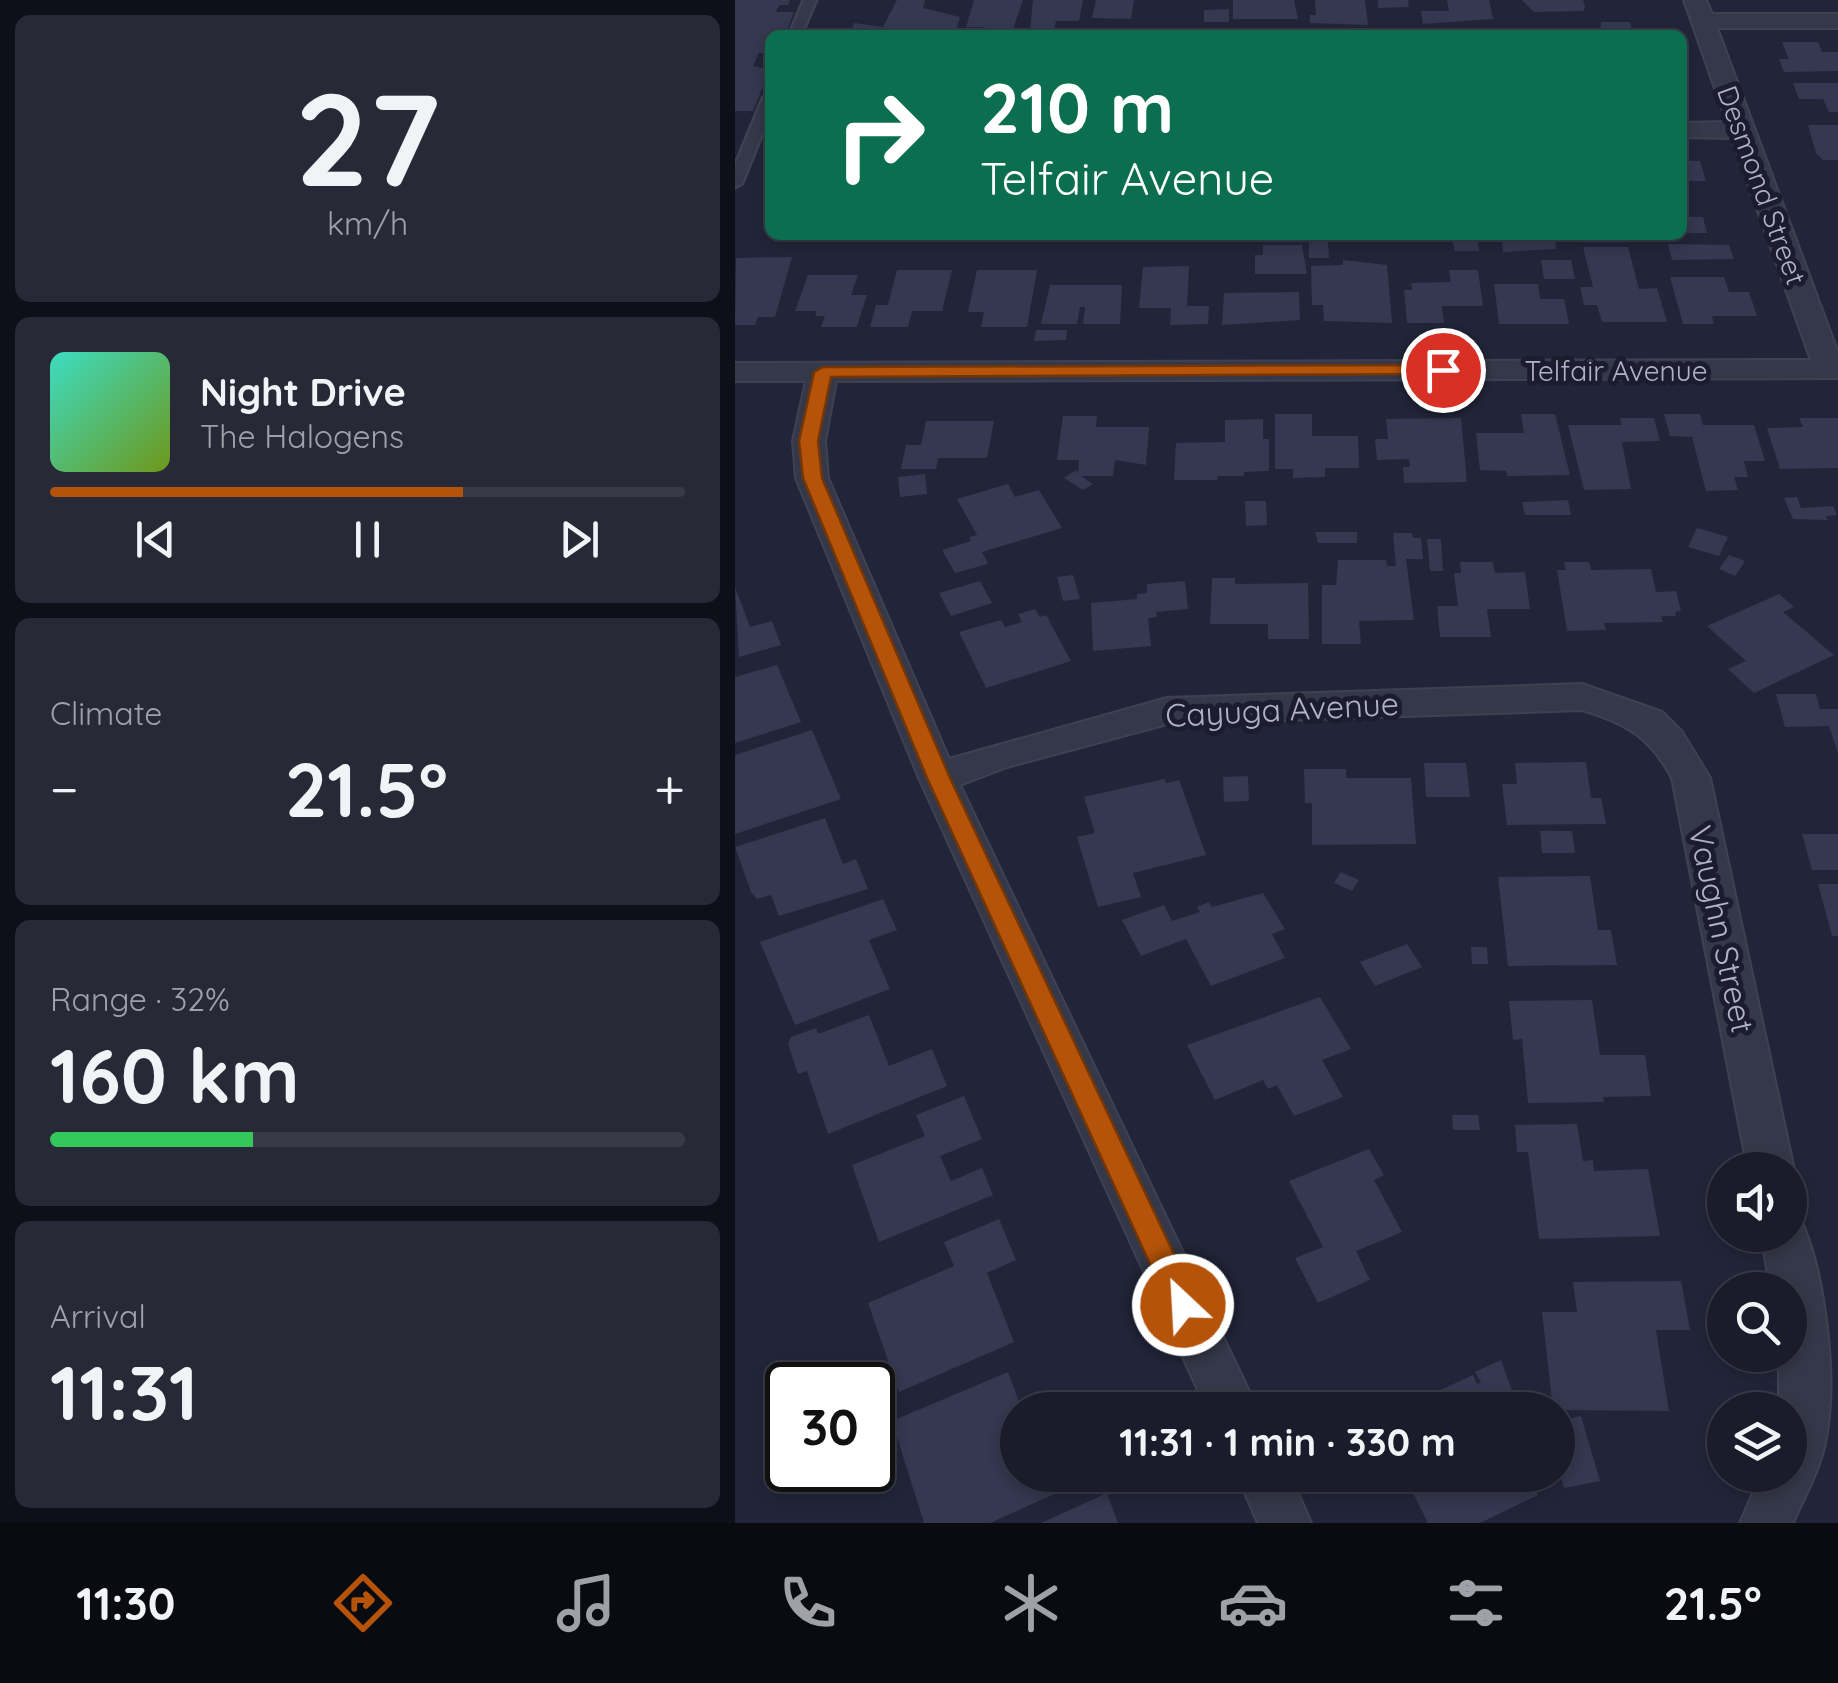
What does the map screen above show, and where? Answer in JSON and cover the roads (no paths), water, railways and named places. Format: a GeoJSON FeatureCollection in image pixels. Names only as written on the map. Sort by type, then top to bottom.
{"type":"FeatureCollection","features":[{"type":"Feature","properties":{"kind":"street"},"geometry":{"type":"LineString","coordinates":[[1699,10],[1838,20]]}},
{"type":"Feature","properties":{"kind":"street","name":"Desmond Street"},"geometry":{"type":"LineString","coordinates":[[1699,10],[1834,369]]}},
{"type":"Feature","properties":{"kind":"street"},"geometry":{"type":"LineString","coordinates":[[1687,130],[1742,130]]}},
{"type":"Feature","properties":{"kind":"street","name":"Telfair Avenue"},"geometry":{"type":"LineString","coordinates":[[735,372],[1834,369]]}},
{"type":"Feature","properties":{"kind":"street"},"geometry":{"type":"LineString","coordinates":[[823,372],[809,441],[813,478],[939,778],[1225,1392]]}},
{"type":"Feature","properties":{"kind":"street","name":"Cayuga Avenue"},"geometry":{"type":"LineString","coordinates":[[939,778],[999,756],[1167,711],[1583,698],[1633,712]]}},
{"type":"Feature","properties":{"kind":"street","name":"Vaughn Street"},"geometry":{"type":"LineString","coordinates":[[1633,712],[1665,730],[1691,778],[1767,1152]]}},
{"type":"Feature","properties":{"kind":"street"},"geometry":{"type":"LineString","coordinates":[[1787,1252],[1805,1338],[1802,1392]]}},
{"type":"Feature","properties":{"kind":"street"},"geometry":{"type":"LineString","coordinates":[[1271,1492],[1285,1523]]}},
{"type":"Feature","properties":{"kind":"street"},"geometry":{"type":"LineString","coordinates":[[1767,1523],[1781,1492]]}},
{"type":"Feature","properties":{"kind":"lane"},"geometry":{"type":"LineString","coordinates":[[797,30],[809,0]]}},
{"type":"Feature","properties":{"kind":"lane"},"geometry":{"type":"LineString","coordinates":[[735,183],[765,110]]}}]}
